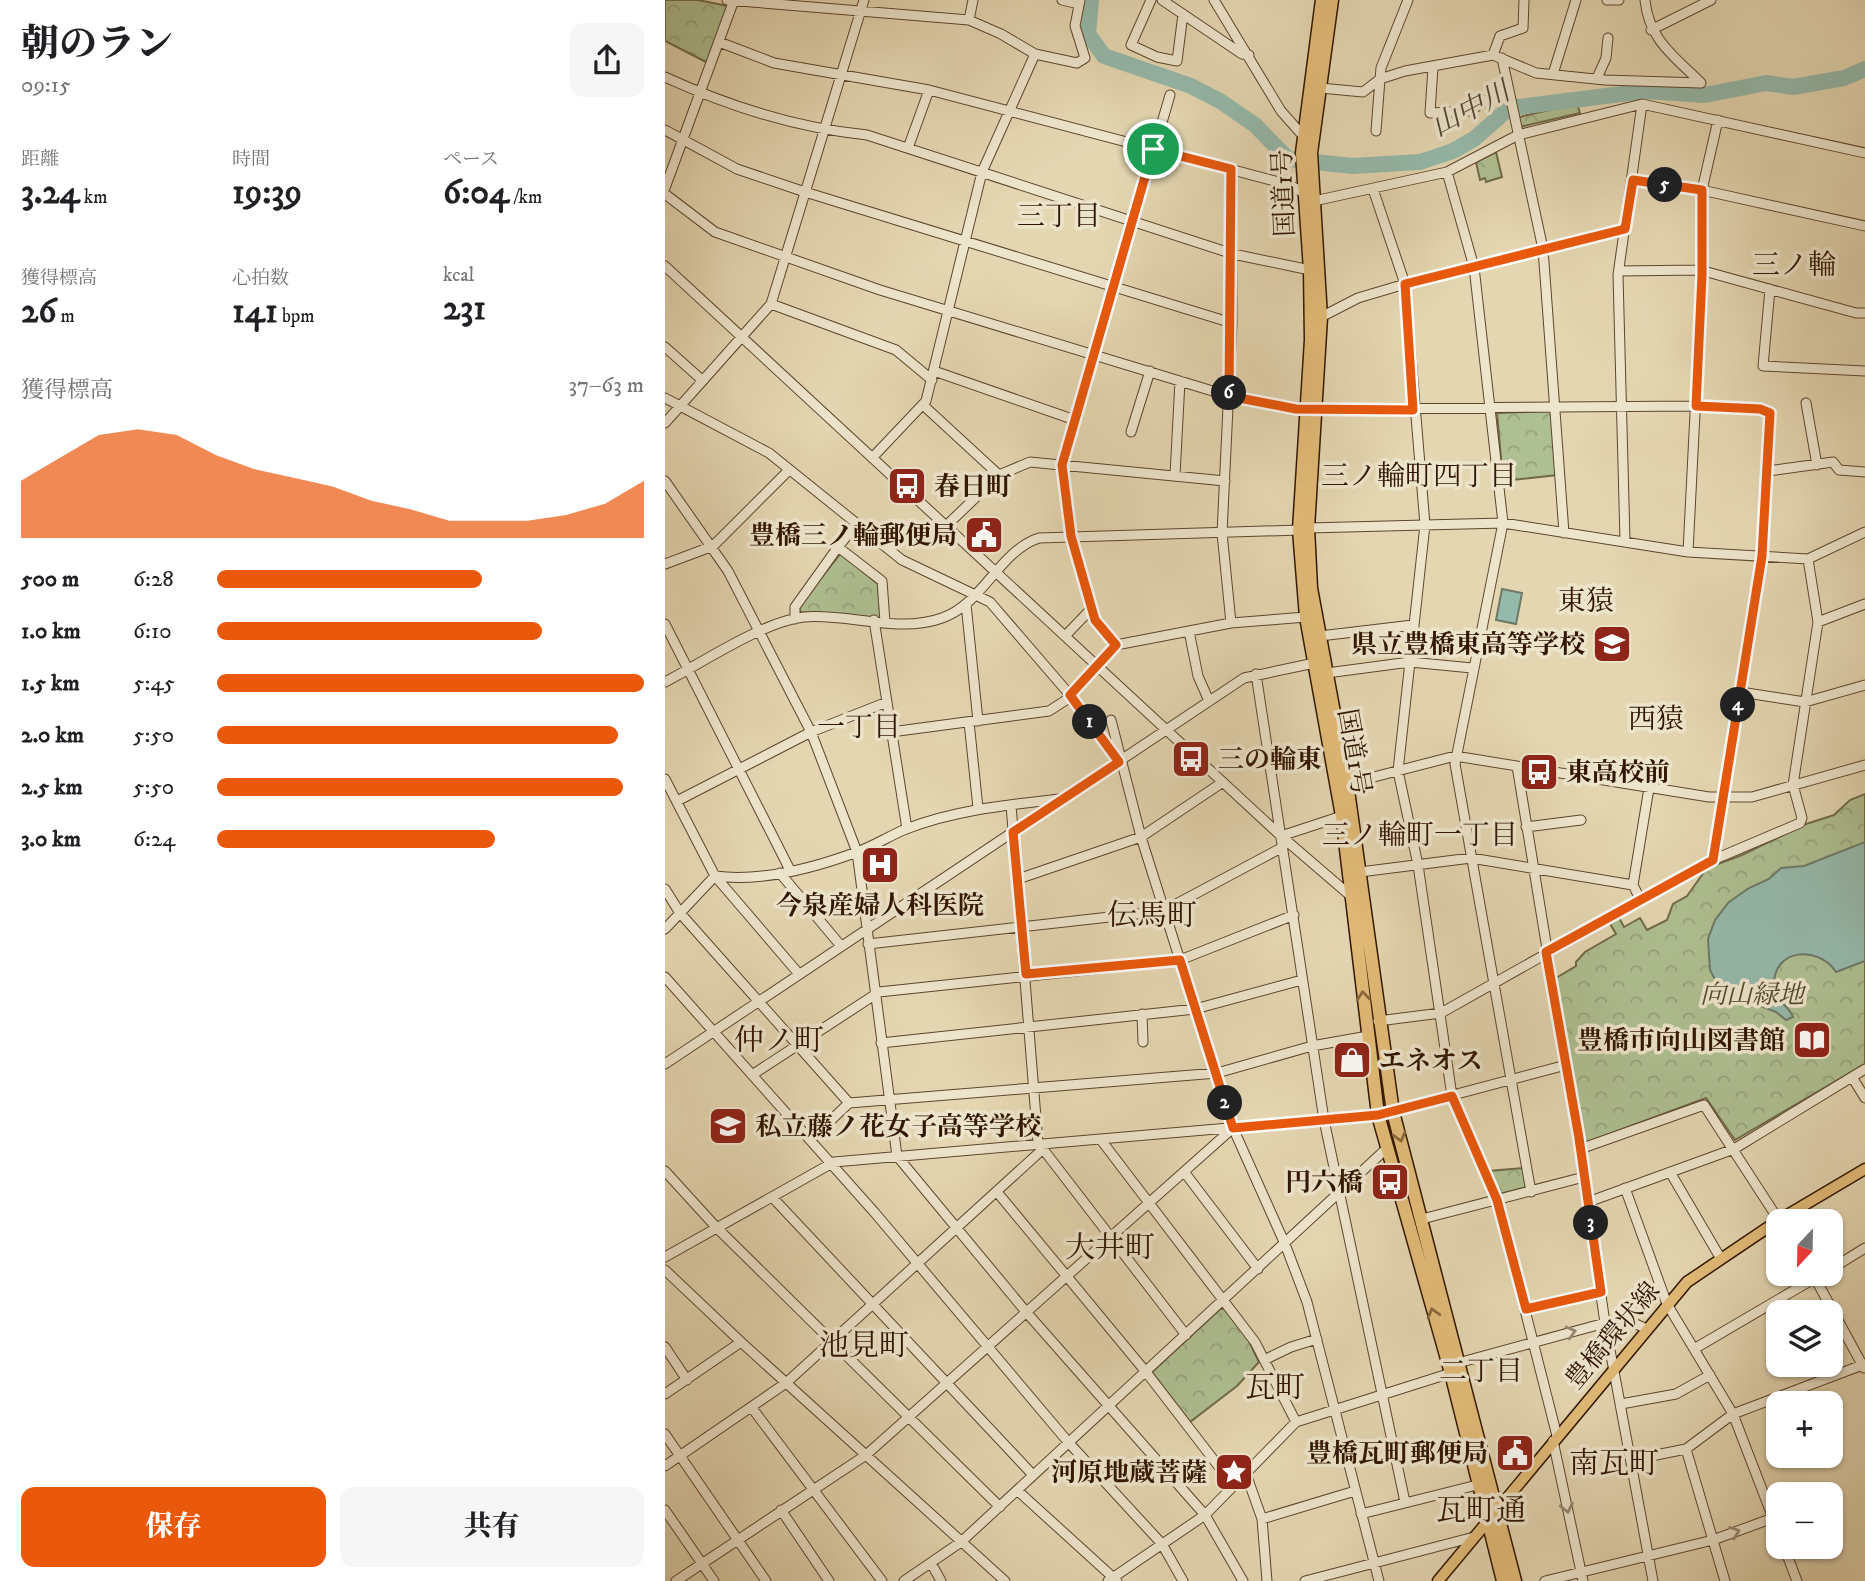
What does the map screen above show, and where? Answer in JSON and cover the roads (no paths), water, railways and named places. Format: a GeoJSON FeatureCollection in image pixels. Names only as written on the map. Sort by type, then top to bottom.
{"type":"FeatureCollection","features":[{"type":"Feature","properties":{"kind":"highway","name":"国道1号"},"geometry":{"type":"LineString","coordinates":[[1311,410],[1310,270],[1302,192],[1306,175],[1322,0]]}},
{"type":"Feature","properties":{"kind":"highway","name":"国道1号"},"geometry":{"type":"LineString","coordinates":[[1308,138],[1320,88],[1332,0]]}},
{"type":"Feature","properties":{"kind":"highway","name":"国道1号"},"geometry":{"type":"LineString","coordinates":[[1306,175],[1314,201],[1321,317],[1311,410],[1304,529],[1306,617],[1322,665]]}},
{"type":"Feature","properties":{"kind":"highway","name":"国道1号"},"geometry":{"type":"LineString","coordinates":[[1304,529],[1322,665],[1360,872],[1358,898],[1368,1036],[1385,1150],[1455,1368],[1515,1581]]}},
{"type":"Feature","properties":{"kind":"highway","name":"国道1号"},"geometry":{"type":"LineString","coordinates":[[1343,785],[1342,816],[1393,1112],[1422,1219],[1455,1368],[1477,1485],[1503,1581]]}},
{"type":"Feature","properties":{"kind":"main road","name":"豊橋環状線"},"geometry":{"type":"LineString","coordinates":[[1799,1209],[1865,1169]]}},
{"type":"Feature","properties":{"kind":"main road","name":"豊橋環状線"},"geometry":{"type":"LineString","coordinates":[[1438,1581],[1687,1282],[1766,1230]]}},
{"type":"Feature","properties":{"kind":"street"},"geometry":{"type":"LineString","coordinates":[[665,423],[771,304],[864,0]]}},
{"type":"Feature","properties":{"kind":"street"},"geometry":{"type":"LineString","coordinates":[[969,20],[973,0]]}},
{"type":"Feature","properties":{"kind":"street"},"geometry":{"type":"LineString","coordinates":[[665,188],[732,1],[969,20],[1001,34],[1035,54],[1077,63],[1084,60],[1075,26],[1079,2],[1062,0]]}},
{"type":"Feature","properties":{"kind":"street"},"geometry":{"type":"LineString","coordinates":[[1151,0],[1131,45],[1157,57],[1177,61],[1183,14]]}},
{"type":"Feature","properties":{"kind":"street"},"geometry":{"type":"LineString","coordinates":[[1162,0],[1242,54],[1249,55]]}},
{"type":"Feature","properties":{"kind":"street"},"geometry":{"type":"LineString","coordinates":[[1214,0],[1281,111],[1308,138]]}},
{"type":"Feature","properties":{"kind":"street"},"geometry":{"type":"LineString","coordinates":[[1376,131],[1381,68],[1408,0]]}},
{"type":"Feature","properties":{"kind":"street"},"geometry":{"type":"LineString","coordinates":[[1524,0],[1523,29],[1500,36],[1498,57],[1508,86],[1543,250],[1564,533]]}},
{"type":"Feature","properties":{"kind":"street"},"geometry":{"type":"LineString","coordinates":[[1553,74],[1576,0]]}},
{"type":"Feature","properties":{"kind":"street"},"geometry":{"type":"LineString","coordinates":[[1607,0],[1619,0]]}},
{"type":"Feature","properties":{"kind":"street"},"geometry":{"type":"LineString","coordinates":[[1320,88],[1363,92],[1380,79],[1498,57],[1536,73],[1701,83],[1651,30],[1645,0]]}},
{"type":"Feature","properties":{"kind":"street"},"geometry":{"type":"LineString","coordinates":[[1651,30],[1711,0]]}},
{"type":"Feature","properties":{"kind":"street"},"geometry":{"type":"LineString","coordinates":[[1597,78],[1606,58],[1608,38]]}},
{"type":"Feature","properties":{"kind":"street"},"geometry":{"type":"LineString","coordinates":[[719,42],[774,63],[929,90],[1290,185],[1302,192]]}},
{"type":"Feature","properties":{"kind":"street"},"geometry":{"type":"LineString","coordinates":[[872,458],[923,405],[933,376],[982,172],[1035,54]]}},
{"type":"Feature","properties":{"kind":"street"},"geometry":{"type":"LineString","coordinates":[[1433,67],[1430,113],[1469,111],[1508,86]]}},
{"type":"Feature","properties":{"kind":"street"},"geometry":{"type":"LineString","coordinates":[[665,77],[786,121],[825,131],[867,135],[1233,254],[1310,270]]}},
{"type":"Feature","properties":{"kind":"street"},"geometry":{"type":"LineString","coordinates":[[908,148],[929,90]]}},
{"type":"Feature","properties":{"kind":"street"},"geometry":{"type":"LineString","coordinates":[[1116,645],[1095,620],[1071,536],[1062,465],[1170,95]]}},
{"type":"Feature","properties":{"kind":"street"},"geometry":{"type":"LineString","coordinates":[[1625,541],[1619,271],[1642,104]]}},
{"type":"Feature","properties":{"kind":"street"},"geometry":{"type":"LineString","coordinates":[[1314,201],[1447,172],[1518,135],[1642,104],[1865,153]]}},
{"type":"Feature","properties":{"kind":"street"},"geometry":{"type":"LineString","coordinates":[[1688,552],[1696,406],[1702,190],[1717,120]]}},
{"type":"Feature","properties":{"kind":"street"},"geometry":{"type":"LineString","coordinates":[[665,131],[737,169],[1232,323]]}},
{"type":"Feature","properties":{"kind":"street"},"geometry":{"type":"LineString","coordinates":[[1231,169],[1232,323],[1222,533],[1231,623]]}},
{"type":"Feature","properties":{"kind":"street"},"geometry":{"type":"LineString","coordinates":[[1447,172],[1474,267],[1503,523],[1455,756],[1531,1192]]}},
{"type":"Feature","properties":{"kind":"street"},"geometry":{"type":"LineString","coordinates":[[1633,180],[1702,190],[1865,226]]}},
{"type":"Feature","properties":{"kind":"street"},"geometry":{"type":"LineString","coordinates":[[1373,189],[1405,284],[1413,410],[1425,525],[1398,771],[1418,865],[1452,1096],[1497,1200],[1534,1342],[1581,1576]]}},
{"type":"Feature","properties":{"kind":"street"},"geometry":{"type":"LineString","coordinates":[[665,194],[715,232],[949,310],[1229,396],[1311,410],[1696,406],[1760,409],[1770,413],[1762,556],[1713,860]]}},
{"type":"Feature","properties":{"kind":"street"},"geometry":{"type":"LineString","coordinates":[[1321,317],[1359,298],[1405,284],[1625,229]]}},
{"type":"Feature","properties":{"kind":"street"},"geometry":{"type":"LineString","coordinates":[[665,266],[1281,836],[1358,898]]}},
{"type":"Feature","properties":{"kind":"street"},"geometry":{"type":"LineString","coordinates":[[1619,271],[1700,270],[1864,315]]}},
{"type":"Feature","properties":{"kind":"street"},"geometry":{"type":"LineString","coordinates":[[1770,289],[1763,366],[1865,371]]}},
{"type":"Feature","properties":{"kind":"street"},"geometry":{"type":"LineString","coordinates":[[771,304],[896,350],[933,376],[1075,420]]}},
{"type":"Feature","properties":{"kind":"street"},"geometry":{"type":"LineString","coordinates":[[665,347],[702,380]]}},
{"type":"Feature","properties":{"kind":"street"},"geometry":{"type":"LineString","coordinates":[[1131,432],[1150,371]]}},
{"type":"Feature","properties":{"kind":"street"},"geometry":{"type":"LineString","coordinates":[[1175,475],[1180,381]]}},
{"type":"Feature","properties":{"kind":"street"},"geometry":{"type":"LineString","coordinates":[[665,398],[757,445],[902,560],[976,595],[1003,615],[1070,695],[1119,762]]}},
{"type":"Feature","properties":{"kind":"street"},"geometry":{"type":"LineString","coordinates":[[1806,403],[1817,465]]}},
{"type":"Feature","properties":{"kind":"street"},"geometry":{"type":"LineString","coordinates":[[923,405],[999,475]]}},
{"type":"Feature","properties":{"kind":"street"},"geometry":{"type":"LineString","coordinates":[[946,526],[999,475],[1030,462],[1225,481]]}},
{"type":"Feature","properties":{"kind":"street"},"geometry":{"type":"LineString","coordinates":[[1768,471],[1832,462],[1839,470],[1865,472]]}},
{"type":"Feature","properties":{"kind":"street"},"geometry":{"type":"LineString","coordinates":[[665,564],[713,546],[789,470]]}},
{"type":"Feature","properties":{"kind":"street"},"geometry":{"type":"LineString","coordinates":[[665,481],[713,546],[811,732],[857,852],[897,1156],[1027,1313],[1205,1515],[1244,1581]]}},
{"type":"Feature","properties":{"kind":"street"},"geometry":{"type":"LineString","coordinates":[[665,682],[759,632],[795,619],[825,617],[885,622],[929,622],[966,604],[1025,544],[1039,538],[1503,523],[1688,552],[1808,559],[1865,532]]}},
{"type":"Feature","properties":{"kind":"street"},"geometry":{"type":"LineString","coordinates":[[795,619],[795,607],[856,525]]}},
{"type":"Feature","properties":{"kind":"street"},"geometry":{"type":"LineString","coordinates":[[838,547],[882,581],[885,622]]}},
{"type":"Feature","properties":{"kind":"street"},"geometry":{"type":"LineString","coordinates":[[1378,1021],[1441,1013],[1713,860],[1800,823],[1802,818],[1793,785],[1818,622],[1808,559]]}},
{"type":"Feature","properties":{"kind":"street"},"geometry":{"type":"LineString","coordinates":[[966,604],[978,808]]}},
{"type":"Feature","properties":{"kind":"street"},"geometry":{"type":"LineString","coordinates":[[1818,622],[1865,604]]}},
{"type":"Feature","properties":{"kind":"street"},"geometry":{"type":"LineString","coordinates":[[1066,635],[1092,608]]}},
{"type":"Feature","properties":{"kind":"street"},"geometry":{"type":"LineString","coordinates":[[891,733],[1042,713],[1057,707],[1116,645],[1231,623],[1306,617]]}},
{"type":"Feature","properties":{"kind":"street"},"geometry":{"type":"LineString","coordinates":[[874,621],[907,829]]}},
{"type":"Feature","properties":{"kind":"street"},"geometry":{"type":"LineString","coordinates":[[665,624],[785,871],[841,946]]}},
{"type":"Feature","properties":{"kind":"street"},"geometry":{"type":"LineString","coordinates":[[1320,636],[1413,625]]}},
{"type":"Feature","properties":{"kind":"street"},"geometry":{"type":"LineString","coordinates":[[1189,631],[1198,676],[1209,701]]}},
{"type":"Feature","properties":{"kind":"street"},"geometry":{"type":"LineString","coordinates":[[665,1064],[1062,798],[1209,701],[1256,674],[1322,665],[1410,662],[1472,668]]}},
{"type":"Feature","properties":{"kind":"street"},"geometry":{"type":"LineString","coordinates":[[1256,674],[1324,1120],[1342,1192],[1381,1395],[1405,1502]]}},
{"type":"Feature","properties":{"kind":"street"},"geometry":{"type":"LineString","coordinates":[[1740,692],[1805,702],[1865,685]]}},
{"type":"Feature","properties":{"kind":"street"},"geometry":{"type":"LineString","coordinates":[[677,801],[811,732],[887,702]]}},
{"type":"Feature","properties":{"kind":"street"},"geometry":{"type":"LineString","coordinates":[[1111,720],[1119,762],[1140,836],[1233,1128],[1285,1244],[1307,1302],[1379,1581]]}},
{"type":"Feature","properties":{"kind":"street"},"geometry":{"type":"LineString","coordinates":[[1343,785],[1455,756],[1723,799],[1752,797],[1865,765]]}},
{"type":"Feature","properties":{"kind":"street"},"geometry":{"type":"LineString","coordinates":[[1517,766],[1580,1149],[1605,1323],[1653,1581]]}},
{"type":"Feature","properties":{"kind":"street"},"geometry":{"type":"LineString","coordinates":[[665,779],[715,876],[799,974]]}},
{"type":"Feature","properties":{"kind":"street"},"geometry":{"type":"LineString","coordinates":[[1018,879],[1140,836],[1223,782]]}},
{"type":"Feature","properties":{"kind":"street"},"geometry":{"type":"LineString","coordinates":[[1640,899],[1633,885],[1649,788]]}},
{"type":"Feature","properties":{"kind":"street"},"geometry":{"type":"LineString","coordinates":[[715,876],[737,879],[785,871],[857,852],[907,829],[978,808],[1062,798]]}},
{"type":"Feature","properties":{"kind":"street"},"geometry":{"type":"LineString","coordinates":[[1011,805],[1041,1146],[1186,1335]]}},
{"type":"Feature","properties":{"kind":"street"},"geometry":{"type":"LineString","coordinates":[[1281,836],[1342,816]]}},
{"type":"Feature","properties":{"kind":"street"},"geometry":{"type":"LineString","coordinates":[[1526,827],[1581,820]]}},
{"type":"Feature","properties":{"kind":"street"},"geometry":{"type":"LineString","coordinates":[[868,944],[1163,911],[1283,847]]}},
{"type":"Feature","properties":{"kind":"street"},"geometry":{"type":"LineString","coordinates":[[1360,872],[1471,858],[1633,885]]}},
{"type":"Feature","properties":{"kind":"street"},"geometry":{"type":"LineString","coordinates":[[665,929],[715,876]]}},
{"type":"Feature","properties":{"kind":"street"},"geometry":{"type":"LineString","coordinates":[[665,890],[680,913],[849,1103]]}},
{"type":"Feature","properties":{"kind":"street"},"geometry":{"type":"LineString","coordinates":[[752,1075],[874,994],[1026,974],[1180,960],[1294,915]]}},
{"type":"Feature","properties":{"kind":"street"},"geometry":{"type":"LineString","coordinates":[[665,977],[810,1140],[1069,1443],[1162,1544],[1183,1581]]}},
{"type":"Feature","properties":{"kind":"street"},"geometry":{"type":"LineString","coordinates":[[881,1043],[1195,1009],[1302,980]]}},
{"type":"Feature","properties":{"kind":"street"},"geometry":{"type":"LineString","coordinates":[[1142,1014],[1143,1042]]}},
{"type":"Feature","properties":{"kind":"street"},"geometry":{"type":"LineString","coordinates":[[810,1140],[849,1103],[1217,1073],[1313,1046],[1368,1036]]}},
{"type":"Feature","properties":{"kind":"street"},"geometry":{"type":"LineString","coordinates":[[665,1257],[830,1164],[1378,1115],[1566,1065]]}},
{"type":"Feature","properties":{"kind":"street"},"geometry":{"type":"LineString","coordinates":[[1588,1202],[1734,1149],[1864,1072]]}},
{"type":"Feature","properties":{"kind":"street"},"geometry":{"type":"LineString","coordinates":[[1852,1077],[1865,1098]]}},
{"type":"Feature","properties":{"kind":"street"},"geometry":{"type":"LineString","coordinates":[[1580,1149],[1704,1105],[1772,1209]]}},
{"type":"Feature","properties":{"kind":"street"},"geometry":{"type":"LineString","coordinates":[[676,1581],[866,1455],[1067,1279],[1233,1128]]}},
{"type":"Feature","properties":{"kind":"street"},"geometry":{"type":"LineString","coordinates":[[1101,1140],[1255,1342],[1296,1422]]}},
{"type":"Feature","properties":{"kind":"street"},"geometry":{"type":"LineString","coordinates":[[665,1466],[786,1384],[996,1192],[1041,1146]]}},
{"type":"Feature","properties":{"kind":"street"},"geometry":{"type":"LineString","coordinates":[[904,1581],[961,1542],[1018,1491],[1385,1150]]}},
{"type":"Feature","properties":{"kind":"street"},"geometry":{"type":"LineString","coordinates":[[665,1171],[716,1227],[1000,1507]]}},
{"type":"Feature","properties":{"kind":"street"},"geometry":{"type":"LineString","coordinates":[[1670,1172],[1721,1259]]}},
{"type":"Feature","properties":{"kind":"street"},"geometry":{"type":"LineString","coordinates":[[1185,1173],[1258,1269]]}},
{"type":"Feature","properties":{"kind":"street"},"geometry":{"type":"LineString","coordinates":[[1422,1219],[1584,1177]]}},
{"type":"Feature","properties":{"kind":"street"},"geometry":{"type":"LineString","coordinates":[[1625,1188],[1667,1304],[1733,1414],[1766,1500]]}},
{"type":"Feature","properties":{"kind":"street"},"geometry":{"type":"LineString","coordinates":[[996,1192],[1146,1372],[1233,1485]]}},
{"type":"Feature","properties":{"kind":"street"},"geometry":{"type":"LineString","coordinates":[[773,1198],[1034,1475]]}},
{"type":"Feature","properties":{"kind":"street"},"geometry":{"type":"LineString","coordinates":[[1843,1262],[1865,1248]]}},
{"type":"Feature","properties":{"kind":"street"},"geometry":{"type":"LineString","coordinates":[[665,1270],[786,1384],[1005,1581]]}},
{"type":"Feature","properties":{"kind":"street"},"geometry":{"type":"LineString","coordinates":[[1694,1349],[1799,1286]]}},
{"type":"Feature","properties":{"kind":"street"},"geometry":{"type":"LineString","coordinates":[[1631,1460],[1686,1449],[1733,1414],[1864,1366],[1823,1286]]}},
{"type":"Feature","properties":{"kind":"street"},"geometry":{"type":"LineString","coordinates":[[1526,1309],[1601,1292]]}},
{"type":"Feature","properties":{"kind":"street"},"geometry":{"type":"LineString","coordinates":[[1018,1491],[1113,1580],[1205,1515],[1245,1471],[1296,1422],[1534,1342],[1605,1323],[1627,1320],[1647,1329]]}},
{"type":"Feature","properties":{"kind":"street"},"geometry":{"type":"LineString","coordinates":[[1264,1360],[1317,1339]]}},
{"type":"Feature","properties":{"kind":"street"},"geometry":{"type":"LineString","coordinates":[[665,1394],[741,1342]]}},
{"type":"Feature","properties":{"kind":"street"},"geometry":{"type":"LineString","coordinates":[[665,1347],[687,1380]]}},
{"type":"Feature","properties":{"kind":"street"},"geometry":{"type":"LineString","coordinates":[[1621,1404],[1676,1394],[1710,1375]]}},
{"type":"Feature","properties":{"kind":"street"},"geometry":{"type":"LineString","coordinates":[[752,1408],[883,1581]]}},
{"type":"Feature","properties":{"kind":"street"},"geometry":{"type":"LineString","coordinates":[[665,1434],[767,1581]]}},
{"type":"Feature","properties":{"kind":"street"},"geometry":{"type":"LineString","coordinates":[[1686,1449],[1725,1581]]}},
{"type":"Feature","properties":{"kind":"street"},"geometry":{"type":"LineString","coordinates":[[1245,1471],[1262,1519],[1267,1581]]}},
{"type":"Feature","properties":{"kind":"street"},"geometry":{"type":"LineString","coordinates":[[1361,1514],[1477,1485]]}},
{"type":"Feature","properties":{"kind":"street"},"geometry":{"type":"LineString","coordinates":[[1262,1519],[1355,1491]]}},
{"type":"Feature","properties":{"kind":"street"},"geometry":{"type":"LineString","coordinates":[[665,1510],[714,1581]]}},
{"type":"Feature","properties":{"kind":"street"},"geometry":{"type":"LineString","coordinates":[[781,1510],[829,1581]]}},
{"type":"Feature","properties":{"kind":"street"},"geometry":{"type":"LineString","coordinates":[[1545,1581],[1581,1576],[1648,1554],[1713,1540],[1766,1521]]}},
{"type":"Feature","properties":{"kind":"street"},"geometry":{"type":"LineString","coordinates":[[1305,1581],[1474,1536]]}},
{"type":"Feature","properties":{"kind":"street"},"geometry":{"type":"LineString","coordinates":[[1789,1559],[1797,1581]]}},
{"type":"Feature","properties":{"kind":"street"},"geometry":{"type":"LineString","coordinates":[[930,1563],[941,1581]]}},
{"type":"Feature","properties":{"kind":"waterway","name":"山中川"},"geometry":{"type":"LineString","coordinates":[[1091,0],[1088,34],[1104,56],[1191,86],[1220,101],[1255,125],[1288,159],[1352,166],[1420,162],[1453,151],[1474,139],[1507,110],[1518,107],[1646,91],[1705,95],[1766,83],[1793,87],[1844,78],[1865,69]]}},
{"type":"Feature","properties":{"kind":"place","name":"春日町"},"geometry":{"type":"Point","coordinates":[907,486]}},
{"type":"Feature","properties":{"kind":"place","name":"豊橋三ノ輪郵便局"},"geometry":{"type":"Point","coordinates":[984,535]}},
{"type":"Feature","properties":{"kind":"place","name":"県立豊橋東高等学校"},"geometry":{"type":"Point","coordinates":[1612,644]}},
{"type":"Feature","properties":{"kind":"place","name":"三の輪東"},"geometry":{"type":"Point","coordinates":[1191,759]}},
{"type":"Feature","properties":{"kind":"place","name":"東高校前"},"geometry":{"type":"Point","coordinates":[1539,772]}},
{"type":"Feature","properties":{"kind":"place","name":"今泉産婦人科医院"},"geometry":{"type":"Point","coordinates":[880,865]}},
{"type":"Feature","properties":{"kind":"place","name":"豊橋市向山図書館"},"geometry":{"type":"Point","coordinates":[1812,1040]}},
{"type":"Feature","properties":{"kind":"place","name":"エネオス"},"geometry":{"type":"Point","coordinates":[1352,1060]}},
{"type":"Feature","properties":{"kind":"place","name":"私立藤ノ花女子高等学校"},"geometry":{"type":"Point","coordinates":[728,1126]}},
{"type":"Feature","properties":{"kind":"place","name":"円六橋"},"geometry":{"type":"Point","coordinates":[1390,1182]}},
{"type":"Feature","properties":{"kind":"place","name":"豊橋瓦町郵便局"},"geometry":{"type":"Point","coordinates":[1515,1453]}},
{"type":"Feature","properties":{"kind":"place","name":"河原地蔵菩薩"},"geometry":{"type":"Point","coordinates":[1234,1472]}},
{"type":"Feature","properties":{"kind":"district","name":"三丁目"},"geometry":{"type":"Point","coordinates":[1059,215]}},
{"type":"Feature","properties":{"kind":"district","name":"三ノ輪"},"geometry":{"type":"Point","coordinates":[1794,264]}},
{"type":"Feature","properties":{"kind":"district","name":"三ノ輪町四丁目"},"geometry":{"type":"Point","coordinates":[1419,475]}},
{"type":"Feature","properties":{"kind":"district","name":"東猿"},"geometry":{"type":"Point","coordinates":[1586,600]}},
{"type":"Feature","properties":{"kind":"district","name":"西猿"},"geometry":{"type":"Point","coordinates":[1656,718]}},
{"type":"Feature","properties":{"kind":"district","name":"一丁目"},"geometry":{"type":"Point","coordinates":[859,726]}},
{"type":"Feature","properties":{"kind":"district","name":"三ノ輪町一丁目"},"geometry":{"type":"Point","coordinates":[1420,834]}},
{"type":"Feature","properties":{"kind":"district","name":"伝馬町"},"geometry":{"type":"Point","coordinates":[1152,915]}},
{"type":"Feature","properties":{"kind":"district","name":"仲ノ町"},"geometry":{"type":"Point","coordinates":[779,1040]}},
{"type":"Feature","properties":{"kind":"district","name":"大井町"},"geometry":{"type":"Point","coordinates":[1110,1247]}},
{"type":"Feature","properties":{"kind":"district","name":"池見町"},"geometry":{"type":"Point","coordinates":[864,1345]}},
{"type":"Feature","properties":{"kind":"district","name":"二丁目"},"geometry":{"type":"Point","coordinates":[1481,1370]}},
{"type":"Feature","properties":{"kind":"district","name":"瓦町"},"geometry":{"type":"Point","coordinates":[1275,1387]}},
{"type":"Feature","properties":{"kind":"district","name":"南瓦町"},"geometry":{"type":"Point","coordinates":[1614,1463]}},
{"type":"Feature","properties":{"kind":"district","name":"瓦町通"},"geometry":{"type":"Point","coordinates":[1481,1510]}},
{"type":"Feature","properties":{"kind":"park label","name":"向山緑地"},"geometry":{"type":"Point","coordinates":[1752,994]}}]}
